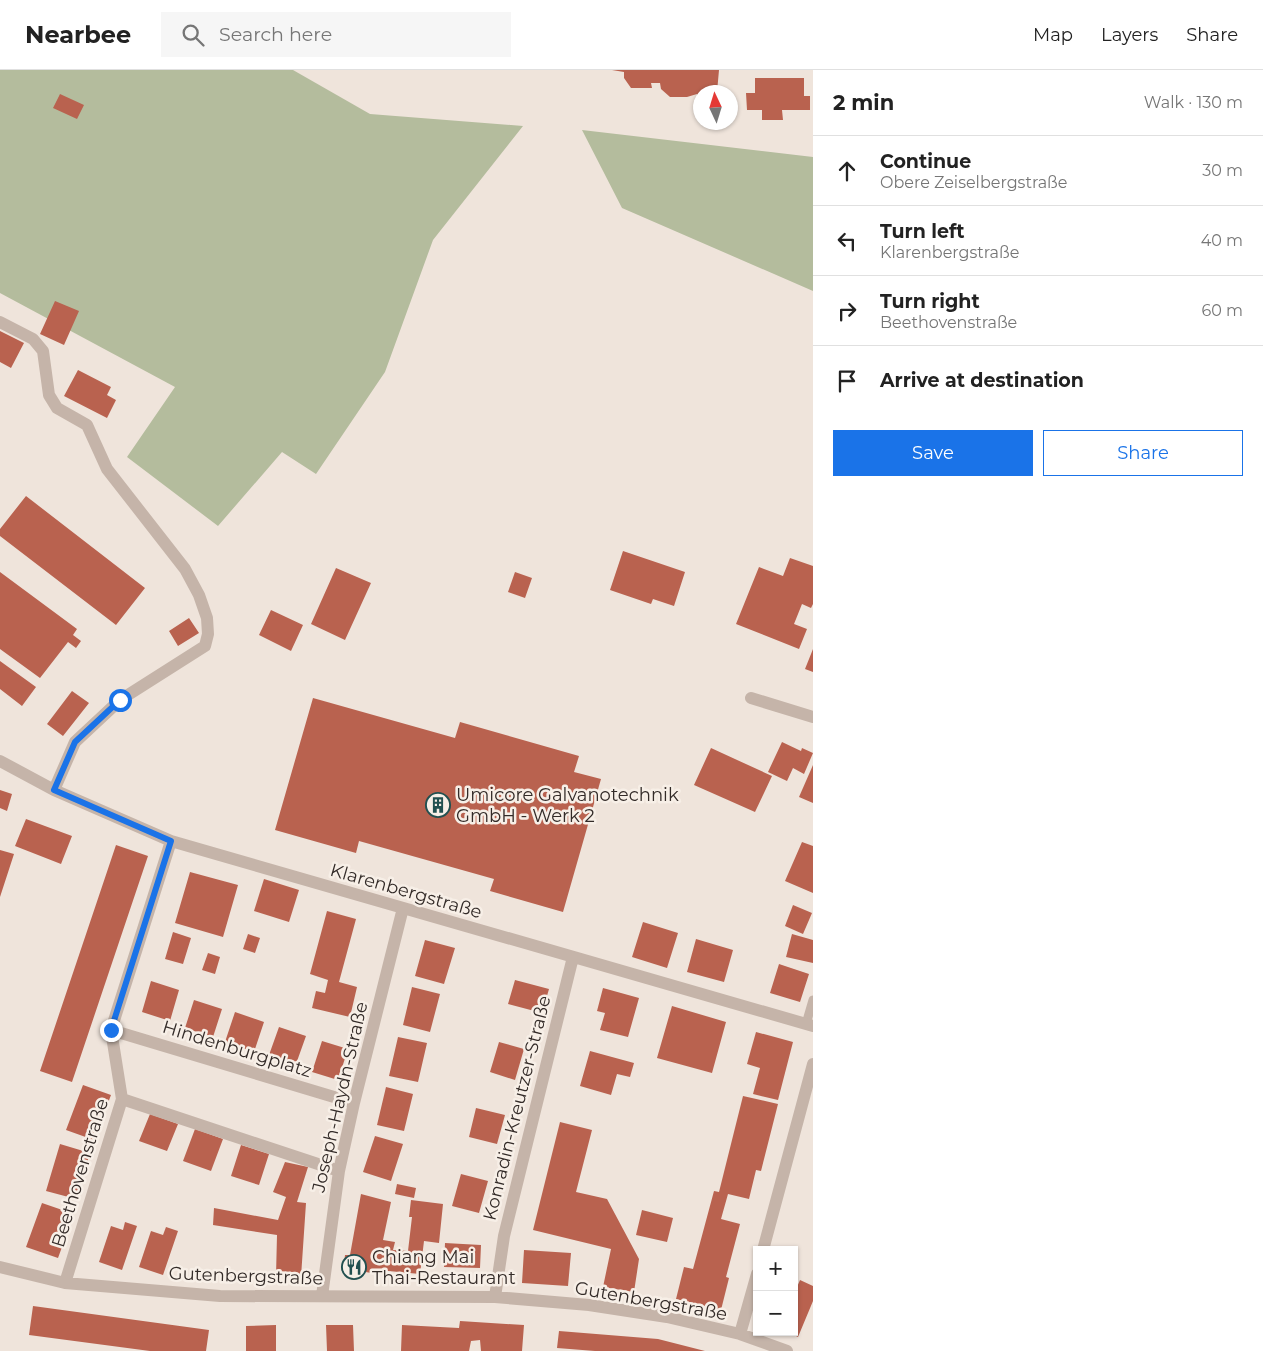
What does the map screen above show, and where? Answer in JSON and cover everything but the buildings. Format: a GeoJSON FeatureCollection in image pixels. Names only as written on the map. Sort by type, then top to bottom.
{"type":"FeatureCollection","features":[{"type":"Feature","properties":{"kind":"street"},"geometry":{"type":"LineString","coordinates":[[0,322],[33,339],[43,351],[49,395],[57,408],[87,425],[107,469],[185,569],[199,595],[207,618],[208,634],[205,646],[120,700],[75,742],[54,790]]}},
{"type":"Feature","properties":{"kind":"street"},"geometry":{"type":"LineString","coordinates":[[751,698],[813,717]]}},
{"type":"Feature","properties":{"kind":"street","name":"Klarenbergstraße"},"geometry":{"type":"LineString","coordinates":[[0,761],[54,790],[171,841],[809,1025]]}},
{"type":"Feature","properties":{"kind":"street","name":"Beethovenstraße"},"geometry":{"type":"LineString","coordinates":[[65,1283],[122,1099],[111,1030],[171,841]]}},
{"type":"Feature","properties":{"kind":"street","name":"Joseph-Haydn-Straße"},"geometry":{"type":"LineString","coordinates":[[322,1296],[339,1171],[402,908]]}},
{"type":"Feature","properties":{"kind":"street","name":"Konradin-Kreutzer-Straße"},"geometry":{"type":"LineString","coordinates":[[495,1297],[504,1236],[573,957]]}},
{"type":"Feature","properties":{"kind":"street","name":"Hindenburgplatz"},"geometry":{"type":"LineString","coordinates":[[111,1030],[354,1102]]}},
{"type":"Feature","properties":{"kind":"street"},"geometry":{"type":"LineString","coordinates":[[764,1246],[813,1064]]}},
{"type":"Feature","properties":{"kind":"street"},"geometry":{"type":"LineString","coordinates":[[122,1099],[339,1171]]}},
{"type":"Feature","properties":{"kind":"street","name":"Gutenbergstraße"},"geometry":{"type":"LineString","coordinates":[[0,1267],[65,1283],[220,1296],[495,1297],[589,1305],[667,1317],[740,1334],[786,1351]]}},
{"type":"Feature","properties":{"kind":"street"},"geometry":{"type":"LineString","coordinates":[[740,1334],[753,1288]]}},
{"type":"Feature","properties":{"kind":"lane"},"geometry":{"type":"LineString","coordinates":[[809,1025],[813,1000]]}},
{"type":"Feature","properties":{"kind":"green space"},"geometry":{"type":"Polygon","coordinates":[[[0,70],[293,70],[370,114],[523,126],[433,240],[385,372],[316,474],[282,452],[218,526],[127,457],[175,387],[0,293],[0,70]]]}},
{"type":"Feature","properties":{"kind":"green space"},"geometry":{"type":"Polygon","coordinates":[[[582,130],[813,157],[813,291],[622,208],[582,130]]]}},
{"type":"Feature","properties":{"kind":"place","name":"Umicore Galvanotechnik GmbH - Werk 2"},"geometry":{"type":"Point","coordinates":[438,805]}},
{"type":"Feature","properties":{"kind":"place","name":"Chiang Mai Thai-Restaurant"},"geometry":{"type":"Point","coordinates":[354,1267]}},
{"type":"Feature","properties":{"kind":"route"},"geometry":{"type":"LineString","coordinates":[[111,1030],[171,841],[54,790],[75,742],[120,700]]}}]}
